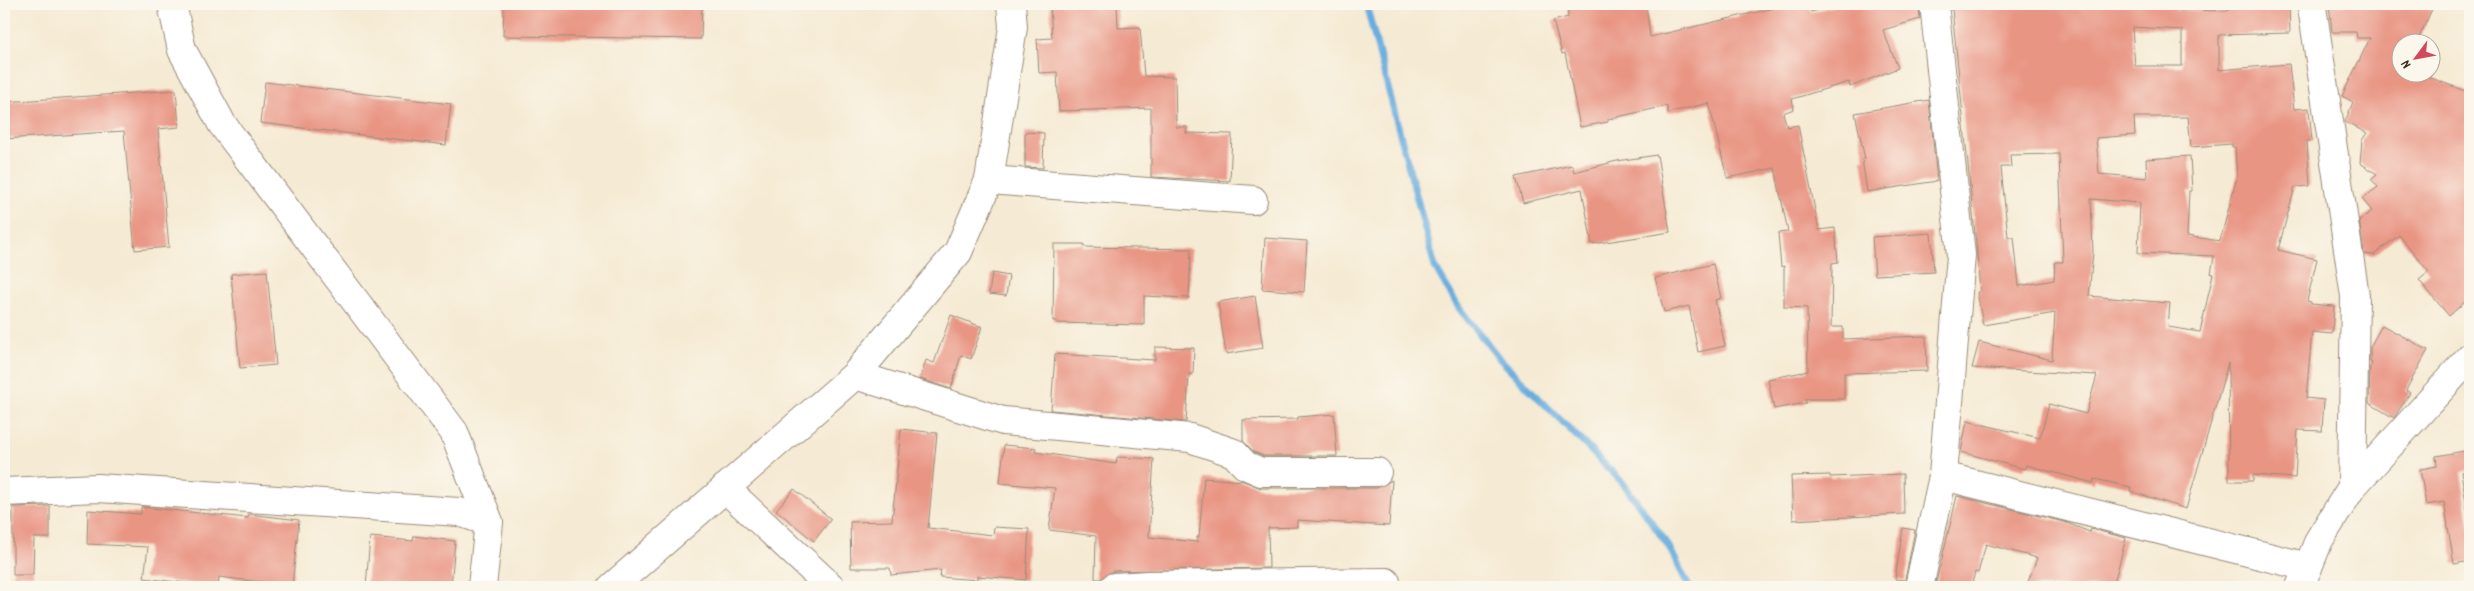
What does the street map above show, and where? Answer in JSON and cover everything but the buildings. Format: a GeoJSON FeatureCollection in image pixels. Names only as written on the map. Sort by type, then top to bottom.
{"type":"FeatureCollection","features":[{"type":"Feature","properties":{"kind":"street"},"geometry":{"type":"LineString","coordinates":[[172,4],[182,50],[222,124],[454,432],[489,522],[482,587]]}},
{"type":"Feature","properties":{"kind":"street"},"geometry":{"type":"LineString","coordinates":[[612,587],[855,375],[958,252],[989,180],[1013,27],[1011,4]]}},
{"type":"Feature","properties":{"kind":"street"},"geometry":{"type":"LineString","coordinates":[[1918,587],[1943,476],[1961,255],[1934,4]]}},
{"type":"Feature","properties":{"kind":"street"},"geometry":{"type":"LineString","coordinates":[[2312,7],[2355,296],[2352,487]]}},
{"type":"Feature","properties":{"kind":"street"},"geometry":{"type":"LineString","coordinates":[[989,180],[1253,200]]}},
{"type":"Feature","properties":{"kind":"street"},"geometry":{"type":"LineString","coordinates":[[1943,476],[2304,577],[2319,540],[2352,487],[2470,357]]}},
{"type":"Feature","properties":{"kind":"street"},"geometry":{"type":"LineString","coordinates":[[855,375],[1003,422],[1190,438],[1234,453],[1245,465],[1261,472],[1377,472]]}},
{"type":"Feature","properties":{"kind":"street"},"geometry":{"type":"LineString","coordinates":[[725,488],[830,587]]}},
{"type":"Feature","properties":{"kind":"street"},"geometry":{"type":"LineString","coordinates":[[5,489],[108,489],[460,512],[489,522]]}},
{"type":"Feature","properties":{"kind":"street"},"geometry":{"type":"LineString","coordinates":[[1114,587],[1386,582]]}},
{"type":"Feature","properties":{"kind":"waterway"},"geometry":{"type":"LineString","coordinates":[[1366,4],[1435,267],[1459,308],[1498,357],[1623,483],[1668,545],[1689,587]]}}]}
